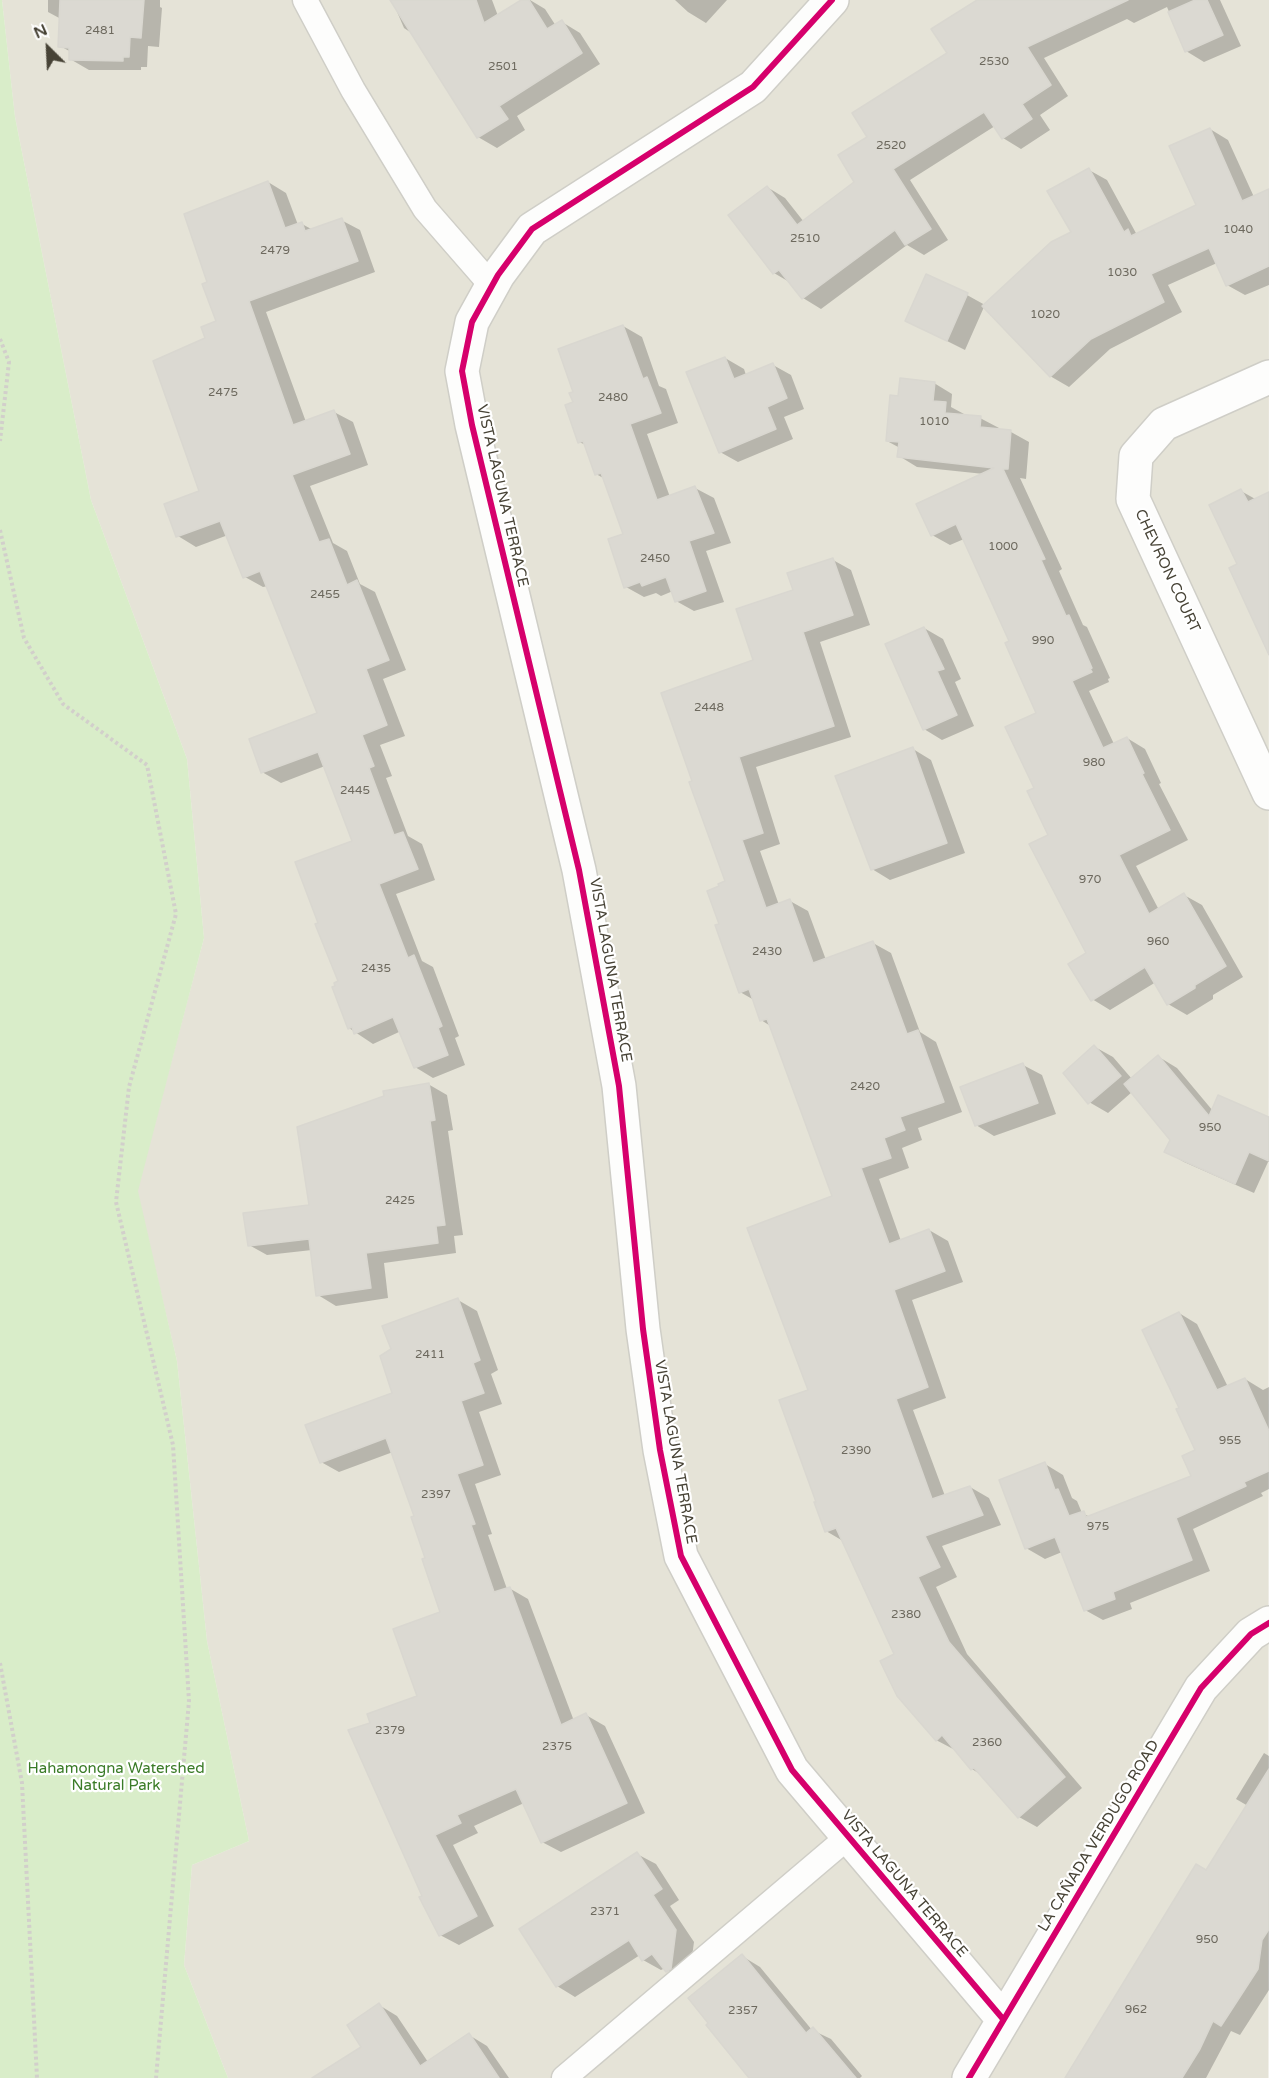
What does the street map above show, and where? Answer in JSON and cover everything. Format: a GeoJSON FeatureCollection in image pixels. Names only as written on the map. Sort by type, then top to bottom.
{"type":"FeatureCollection","features":[{"type":"Feature","properties":{"kind":"street","name":"VISTA LAGUNA TERRACE"},"geometry":{"type":"LineString","coordinates":[[832,0],[753,87],[532,229],[492,286],[472,322],[462,371],[472,425],[579,870],[615,1063],[648,1362],[660,1450],[681,1556],[792,1770],[1003,2019]]}},
{"type":"Feature","properties":{"kind":"street","name":"CHEVRON COURT"},"geometry":{"type":"LineString","coordinates":[[1269,377],[1164,424],[1136,456],[1133,499],[1269,793]]}},
{"type":"Feature","properties":{"kind":"street","name":"LA CAÑADA VERDUGO ROAD"},"geometry":{"type":"LineString","coordinates":[[969,2078],[1201,1688],[1251,1634],[1269,1623]]}},
{"type":"Feature","properties":{"kind":"lane"},"geometry":{"type":"LineString","coordinates":[[305,0],[353,90],[425,209],[492,286]]}},
{"type":"Feature","properties":{"kind":"lane"},"geometry":{"type":"LineString","coordinates":[[564,2078],[848,1837]]}},
{"type":"Feature","properties":{"kind":"path"},"geometry":{"type":"LineString","coordinates":[[0,339],[9,362],[0,441]]}},
{"type":"Feature","properties":{"kind":"path"},"geometry":{"type":"LineString","coordinates":[[0,530],[24,638],[63,704],[147,765],[176,914],[129,1087],[116,1202],[172,1445],[189,1701],[156,2078]]}},
{"type":"Feature","properties":{"kind":"path"},"geometry":{"type":"LineString","coordinates":[[0,1663],[22,1783],[37,2078]]}},
{"type":"Feature","properties":{"kind":"shaded area"},"geometry":{"type":"Polygon","coordinates":[[[2,0],[1269,0],[1268,2078],[228,2078],[184,1965],[192,1865],[249,1841],[207,1641],[177,1361],[137,1191],[204,938],[187,759],[91,500],[15,117],[2,0]]]}},
{"type":"Feature","properties":{"kind":"green space","name":"Hahamongna Watershed Natural Park"},"geometry":{"type":"Polygon","coordinates":[[[0,0],[2,0],[15,117],[91,500],[187,759],[204,938],[138,1191],[177,1361],[207,1641],[249,1841],[192,1865],[184,1965],[228,2078],[0,2078],[0,0]]]}},
{"type":"Feature","properties":{"kind":"building"},"geometry":{"type":"Polygon","coordinates":[[[60,0],[144,0],[141,38],[130,37],[129,57],[123,57],[123,61],[69,60],[69,48],[58,47],[60,0]]]}},
{"type":"Feature","properties":{"kind":"building"},"geometry":{"type":"Polygon","coordinates":[[[390,0],[476,0],[484,23],[521,0],[529,0],[547,29],[562,20],[582,53],[499,106],[508,119],[477,138],[390,0]]]}},
{"type":"Feature","properties":{"kind":"building"},"geometry":{"type":"Polygon","coordinates":[[[977,0],[1128,0],[1027,47],[1051,85],[1022,104],[1032,119],[1002,139],[984,112],[893,169],[931,229],[905,245],[895,230],[802,299],[779,270],[773,274],[728,215],[767,186],[797,225],[854,182],[838,155],[867,137],[852,113],[947,53],[931,29],[977,0]]]}},
{"type":"Feature","properties":{"kind":"building"},"geometry":{"type":"Polygon","coordinates":[[[1195,0],[1207,0],[1223,35],[1185,52],[1168,12],[1195,0]]]}},
{"type":"Feature","properties":{"kind":"building"},"geometry":{"type":"Polygon","coordinates":[[[1210,128],[1242,201],[1269,189],[1269,266],[1226,286],[1209,248],[1151,274],[1164,302],[1091,339],[1050,377],[982,306],[1051,242],[1071,232],[1047,191],[1089,168],[1124,232],[1128,229],[1131,236],[1196,205],[1169,146],[1210,128]]]}},
{"type":"Feature","properties":{"kind":"building"},"geometry":{"type":"Polygon","coordinates":[[[268,181],[285,228],[302,222],[305,231],[342,218],[358,261],[249,301],[293,425],[334,410],[350,454],[292,475],[319,542],[329,539],[347,585],[357,580],[389,660],[366,669],[387,725],[362,735],[374,766],[369,768],[394,835],[403,832],[418,869],[379,884],[408,958],[414,955],[442,1026],[438,1028],[448,1055],[414,1068],[393,1017],[354,1034],[352,1027],[348,1029],[332,987],[338,981],[315,924],[318,923],[295,862],[352,841],[318,752],[261,773],[249,739],[317,713],[260,571],[243,578],[220,521],[176,537],[164,504],[199,491],[153,361],[205,338],[201,327],[216,321],[202,284],[207,282],[184,214],[268,181]]]}},
{"type":"Feature","properties":{"kind":"building"},"geometry":{"type":"Polygon","coordinates":[[[926,274],[968,293],[947,341],[905,321],[926,274]]]}},
{"type":"Feature","properties":{"kind":"building"},"geometry":{"type":"Polygon","coordinates":[[[623,325],[643,379],[647,377],[661,413],[630,424],[657,500],[695,486],[714,533],[689,541],[706,591],[675,602],[666,577],[642,586],[640,582],[624,588],[608,539],[623,534],[601,473],[595,475],[583,441],[578,443],[565,405],[573,402],[569,393],[573,392],[558,349],[623,325]]]}},
{"type":"Feature","properties":{"kind":"building"},"geometry":{"type":"Polygon","coordinates":[[[725,357],[734,379],[773,363],[787,398],[767,407],[776,429],[719,453],[686,372],[725,357]]]}},
{"type":"Feature","properties":{"kind":"building"},"geometry":{"type":"Polygon","coordinates":[[[900,378],[935,382],[933,401],[946,402],[945,413],[981,416],[980,427],[1011,430],[1008,469],[1003,469],[1045,559],[1041,560],[1066,616],[1069,615],[1092,668],[1090,669],[1092,672],[1072,681],[1103,748],[1127,737],[1144,773],[1142,774],[1170,830],[1119,855],[1149,914],[1184,893],[1226,966],[1167,1005],[1145,967],[1091,1001],[1068,964],[1086,953],[1029,844],[1048,835],[1027,791],[1034,788],[1005,727],[1036,713],[1005,643],[1009,641],[956,524],[931,536],[916,504],[994,468],[897,457],[899,442],[886,441],[890,395],[898,396],[900,378]]]}},
{"type":"Feature","properties":{"kind":"building"},"geometry":{"type":"Polygon","coordinates":[[[1241,489],[1248,502],[1269,492],[1269,655],[1229,568],[1237,564],[1209,505],[1241,489]]]}},
{"type":"Feature","properties":{"kind":"building"},"geometry":{"type":"Polygon","coordinates":[[[833,558],[853,615],[803,632],[834,726],[739,757],[763,833],[742,840],[766,908],[790,899],[813,963],[873,941],[907,1034],[918,1030],[944,1102],[900,1117],[905,1130],[884,1138],[891,1158],[861,1168],[889,1244],[929,1229],[945,1271],[894,1290],[928,1387],[896,1399],[932,1499],[970,1486],[983,1515],[925,1536],[940,1567],[918,1577],[949,1642],[1065,1777],[1018,1818],[974,1768],[971,1770],[942,1735],[936,1741],[897,1696],[880,1661],[894,1654],[836,1528],[825,1532],[779,1400],[808,1390],[747,1228],[832,1196],[767,1019],[760,1021],[749,989],[739,993],[715,925],[719,924],[707,891],[725,881],[689,782],[692,781],[661,693],[753,660],[736,609],[793,590],[787,573],[833,558]]]}},
{"type":"Feature","properties":{"kind":"building"},"geometry":{"type":"Polygon","coordinates":[[[924,627],[944,669],[937,671],[957,715],[923,730],[885,644],[924,627]]]}},
{"type":"Feature","properties":{"kind":"building"},"geometry":{"type":"Polygon","coordinates":[[[913,747],[947,843],[871,870],[835,776],[913,747]]]}},
{"type":"Feature","properties":{"kind":"building"},"geometry":{"type":"Polygon","coordinates":[[[1094,1045],[1121,1076],[1088,1104],[1063,1073],[1094,1045]]]}},
{"type":"Feature","properties":{"kind":"building"},"geometry":{"type":"Polygon","coordinates":[[[1158,1055],[1209,1116],[1218,1095],[1269,1117],[1269,1161],[1249,1152],[1235,1184],[1164,1152],[1170,1140],[1124,1084],[1158,1055]]]}},
{"type":"Feature","properties":{"kind":"building"},"geometry":{"type":"Polygon","coordinates":[[[1023,1063],[1038,1103],[975,1126],[960,1087],[1023,1063]]]}},
{"type":"Feature","properties":{"kind":"building"},"geometry":{"type":"Polygon","coordinates":[[[429,1083],[435,1120],[430,1121],[445,1225],[436,1226],[438,1243],[366,1253],[371,1288],[316,1296],[309,1239],[248,1246],[243,1213],[309,1205],[297,1127],[384,1096],[383,1091],[429,1083]]]}},
{"type":"Feature","properties":{"kind":"building"},"geometry":{"type":"Polygon","coordinates":[[[458,1298],[480,1360],[473,1363],[484,1393],[461,1401],[483,1465],[457,1474],[475,1524],[471,1525],[494,1592],[510,1587],[561,1725],[586,1713],[627,1803],[541,1843],[516,1789],[457,1815],[461,1823],[435,1835],[477,1916],[439,1936],[419,1897],[422,1896],[348,1730],[370,1723],[367,1714],[417,1696],[393,1629],[440,1612],[422,1559],[425,1558],[411,1517],[414,1516],[386,1438],[320,1463],[305,1425],[392,1393],[380,1356],[391,1349],[382,1326],[458,1298]]]}},
{"type":"Feature","properties":{"kind":"building"},"geometry":{"type":"Polygon","coordinates":[[[1179,1312],[1217,1390],[1245,1378],[1269,1431],[1269,1471],[1244,1482],[1246,1486],[1176,1518],[1192,1560],[1113,1592],[1115,1599],[1084,1611],[1055,1537],[1025,1549],[999,1480],[1045,1462],[1055,1490],[1058,1489],[1069,1516],[1084,1511],[1086,1517],[1191,1476],[1182,1456],[1195,1450],[1176,1409],[1179,1408],[1142,1330],[1179,1312]]]}},
{"type":"Feature","properties":{"kind":"building"},"geometry":{"type":"Polygon","coordinates":[[[1269,1769],[1269,1929],[1262,1940],[1258,1969],[1221,2026],[1213,2021],[1200,2049],[1182,2078],[1065,2078],[1196,1864],[1206,1870],[1269,1769]]]}},
{"type":"Feature","properties":{"kind":"building"},"geometry":{"type":"Polygon","coordinates":[[[637,1852],[662,1889],[653,1895],[676,1930],[671,1969],[666,1972],[652,1954],[642,1961],[629,1940],[556,1987],[519,1929],[637,1852]]]}},
{"type":"Feature","properties":{"kind":"building"},"geometry":{"type":"Polygon","coordinates":[[[742,1954],[806,2033],[813,2027],[856,2078],[749,2078],[706,2025],[708,2023],[688,1998],[742,1954]]]}},
{"type":"Feature","properties":{"kind":"building"},"geometry":{"type":"Polygon","coordinates":[[[379,2003],[420,2066],[469,2033],[499,2078],[312,2078],[361,2047],[347,2025],[379,2003]]]}},
{"type":"Feature","properties":{"kind":"cycle path"},"geometry":{"type":"LineString","coordinates":[[832,0],[753,87],[532,229],[498,275],[472,322],[462,371],[472,425],[579,870],[619,1086],[643,1329],[660,1450],[681,1556],[792,1770],[1003,2019]]}},
{"type":"Feature","properties":{"kind":"cycle path"},"geometry":{"type":"LineString","coordinates":[[969,2078],[1201,1688],[1251,1634],[1269,1623]]}}]}
